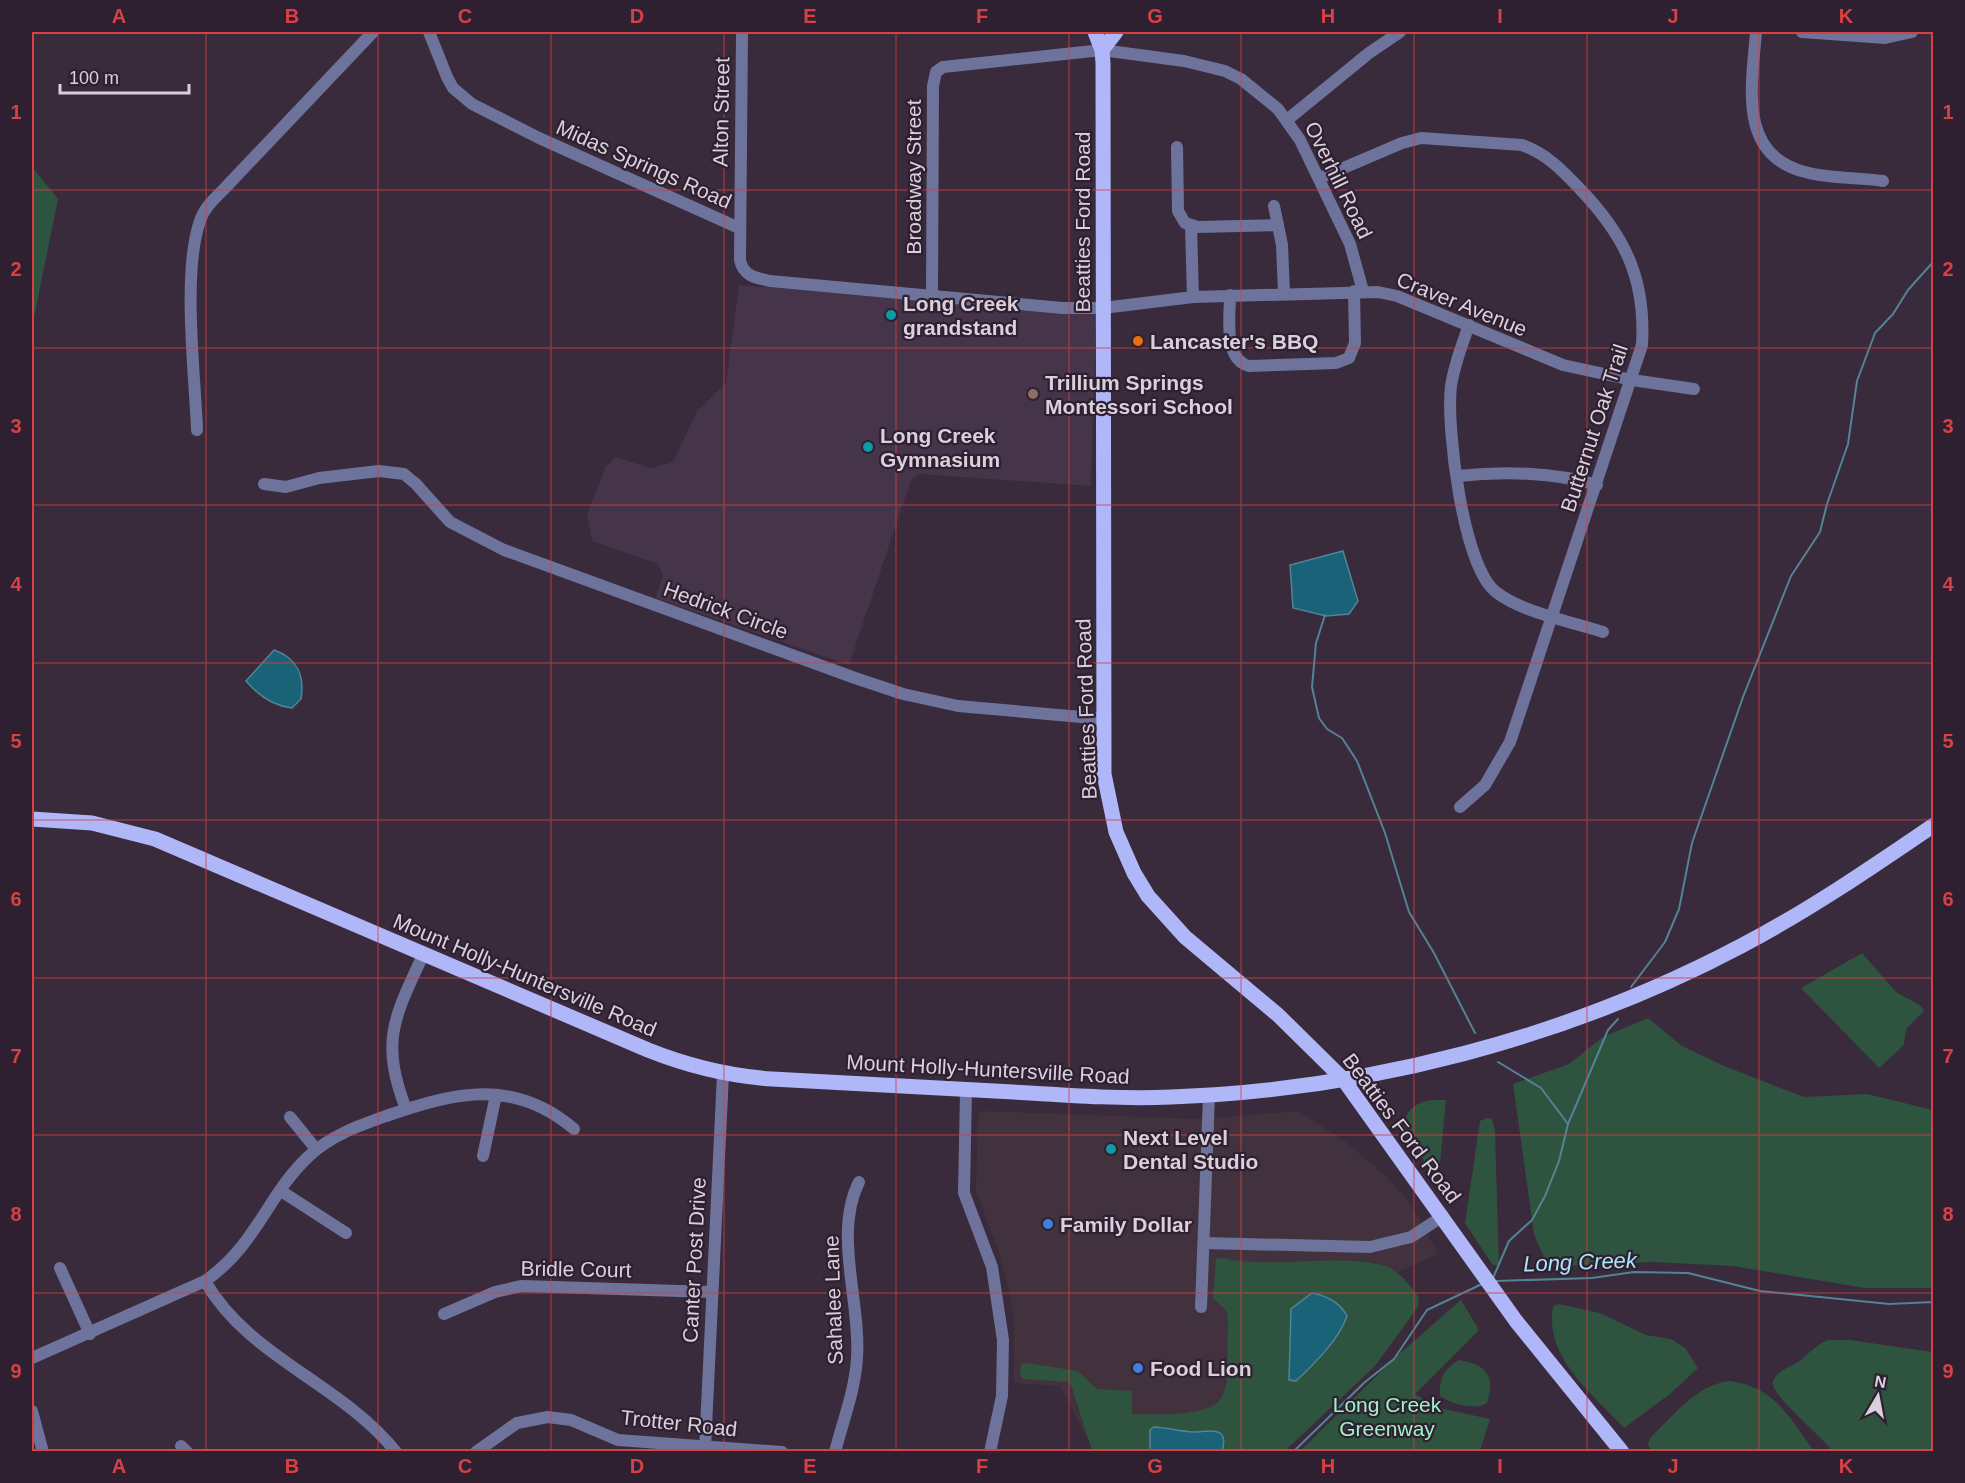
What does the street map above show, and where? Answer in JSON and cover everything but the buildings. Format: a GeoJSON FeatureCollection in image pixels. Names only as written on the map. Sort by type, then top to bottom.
{"type":"FeatureCollection","features":[{"type":"Feature","properties":{"kind":"main road","name":"Beatties Ford Road"},"geometry":{"type":"LineString","coordinates":[[1095,32],[1102,50],[1105,781],[1111,814],[1123,853],[1148,897],[1185,937],[1278,1015],[1343,1079],[1550,1366],[1622,1452]]}},
{"type":"Feature","properties":{"kind":"main road"},"geometry":{"type":"LineString","coordinates":[[1102,50],[1116,32]]}},
{"type":"Feature","properties":{"kind":"main road","name":"Mount Holly-Huntersville Road"},"geometry":{"type":"LineString","coordinates":[[32,819],[92,823],[155,838],[648,1050],[723,1074],[966,1091],[1123,1097],[1209,1095],[1343,1079],[1501,1043],[1578,1019],[1641,994],[1725,955],[1794,916],[1934,825]]}},
{"type":"Feature","properties":{"kind":"street"},"geometry":{"type":"LineString","coordinates":[[197,430],[191,293],[200,221],[210,204],[373,32]]}},
{"type":"Feature","properties":{"kind":"street","name":"Midas Springs Road"},"geometry":{"type":"LineString","coordinates":[[429,32],[453,88],[472,104],[539,138],[739,228],[740,264],[750,276],[770,281],[932,297],[1063,308],[1103,308]]}},
{"type":"Feature","properties":{"kind":"street","name":"Alton Street"},"geometry":{"type":"LineString","coordinates":[[739,228],[742,32]]}},
{"type":"Feature","properties":{"kind":"street"},"geometry":{"type":"LineString","coordinates":[[1287,120],[1369,53],[1400,32]]}},
{"type":"Feature","properties":{"kind":"street"},"geometry":{"type":"LineString","coordinates":[[1756,32],[1752,105],[1756,129],[1764,146],[1786,165],[1800,171],[1883,181]]}},
{"type":"Feature","properties":{"kind":"street"},"geometry":{"type":"LineString","coordinates":[[1802,32],[1885,38],[1912,32]]}},
{"type":"Feature","properties":{"kind":"street","name":"Overhill Road"},"geometry":{"type":"LineString","coordinates":[[948,66],[1102,50],[1184,61],[1225,71],[1251,85],[1287,120],[1320,178],[1350,244],[1358,291],[1355,343],[1349,358],[1336,363],[1250,366],[1240,363],[1233,353],[1230,295]]}},
{"type":"Feature","properties":{"kind":"street","name":"Broadway Street"},"geometry":{"type":"LineString","coordinates":[[932,297],[933,86],[939,68],[948,66]]}},
{"type":"Feature","properties":{"kind":"street","name":"Butternut Oak Trail"},"geometry":{"type":"LineString","coordinates":[[1320,178],[1402,143],[1421,138],[1522,145],[1538,151],[1555,162],[1605,215],[1626,250],[1641,297],[1644,320],[1642,345],[1632,380],[1503,756],[1485,785],[1460,807]]}},
{"type":"Feature","properties":{"kind":"street"},"geometry":{"type":"LineString","coordinates":[[1177,147],[1178,210],[1181,219],[1191,226],[1278,225]]}},
{"type":"Feature","properties":{"kind":"street"},"geometry":{"type":"LineString","coordinates":[[1274,206],[1278,225],[1284,294]]}},
{"type":"Feature","properties":{"kind":"street"},"geometry":{"type":"LineString","coordinates":[[1191,226],[1193,297]]}},
{"type":"Feature","properties":{"kind":"street","name":"Craver Avenue"},"geometry":{"type":"LineString","coordinates":[[1103,308],[1230,295],[1358,291],[1397,296],[1563,365],[1632,380],[1694,389]]}},
{"type":"Feature","properties":{"kind":"street"},"geometry":{"type":"LineString","coordinates":[[1469,325],[1457,357],[1451,387],[1450,414],[1469,545],[1480,574],[1496,592],[1524,606],[1603,632]]}},
{"type":"Feature","properties":{"kind":"street","name":"Hedrick Circle"},"geometry":{"type":"LineString","coordinates":[[264,484],[286,487],[319,478],[387,471],[404,474],[450,522],[504,550],[903,694],[958,706],[1104,719]]}},
{"type":"Feature","properties":{"kind":"street"},"geometry":{"type":"LineString","coordinates":[[1458,476],[1487,473],[1568,478],[1597,485]]}},
{"type":"Feature","properties":{"kind":"street"},"geometry":{"type":"LineString","coordinates":[[406,1109],[394,1076],[392,1038],[401,1003],[423,955]]}},
{"type":"Feature","properties":{"kind":"street","name":"Canter Post Drive"},"geometry":{"type":"LineString","coordinates":[[705,1448],[723,1074]]}},
{"type":"Feature","properties":{"kind":"street"},"geometry":{"type":"LineString","coordinates":[[966,1091],[964,1193],[992,1267],[1003,1340],[1002,1396],[990,1452]]}},
{"type":"Feature","properties":{"kind":"street"},"geometry":{"type":"LineString","coordinates":[[32,1358],[205,1281],[232,1260],[246,1244],[281,1191],[316,1149],[347,1131],[406,1109],[458,1095],[496,1095],[535,1104],[574,1129]]}},
{"type":"Feature","properties":{"kind":"street"},"geometry":{"type":"LineString","coordinates":[[483,1156],[496,1095]]}},
{"type":"Feature","properties":{"kind":"street"},"geometry":{"type":"LineString","coordinates":[[1201,1307],[1209,1095]]}},
{"type":"Feature","properties":{"kind":"street"},"geometry":{"type":"LineString","coordinates":[[290,1118],[316,1149]]}},
{"type":"Feature","properties":{"kind":"street","name":"Sahalee Lane"},"geometry":{"type":"LineString","coordinates":[[835,1452],[851,1401],[857,1357],[849,1244],[852,1196],[859,1182]]}},
{"type":"Feature","properties":{"kind":"street"},"geometry":{"type":"LineString","coordinates":[[281,1191],[346,1233]]}},
{"type":"Feature","properties":{"kind":"street"},"geometry":{"type":"LineString","coordinates":[[1204,1243],[1370,1247],[1411,1237],[1443,1216]]}},
{"type":"Feature","properties":{"kind":"street"},"geometry":{"type":"LineString","coordinates":[[60,1268],[90,1334]]}},
{"type":"Feature","properties":{"kind":"street"},"geometry":{"type":"LineString","coordinates":[[205,1281],[229,1313],[255,1338],[368,1421],[396,1452]]}},
{"type":"Feature","properties":{"kind":"street","name":"Bridle Court"},"geometry":{"type":"LineString","coordinates":[[444,1314],[495,1292],[521,1286],[554,1285],[712,1292]]}},
{"type":"Feature","properties":{"kind":"street"},"geometry":{"type":"LineString","coordinates":[[32,1411],[43,1452]]}},
{"type":"Feature","properties":{"kind":"street","name":"Trotter Road"},"geometry":{"type":"LineString","coordinates":[[476,1452],[517,1423],[548,1417],[571,1420],[618,1440],[782,1452]]}},
{"type":"Feature","properties":{"kind":"shaded area"},"geometry":{"type":"Polygon","coordinates":[[[739,285],[1096,313],[1091,486],[920,474],[911,480],[849,665],[655,598],[663,575],[658,564],[592,541],[587,515],[605,468],[615,457],[651,468],[673,462],[697,411],[726,383],[739,285]]]}},
{"type":"Feature","properties":{"kind":"shaded area"},"geometry":{"type":"Polygon","coordinates":[[[982,1111],[1199,1119],[1299,1111],[1347,1143],[1387,1177],[1411,1204],[1438,1254],[1398,1272],[1297,1386],[1094,1451],[1060,1386],[1014,1383],[1014,1329],[1010,1294],[998,1249],[976,1191],[978,1115],[982,1111]]]}},
{"type":"Feature","properties":{"kind":"green space"},"geometry":{"type":"Polygon","coordinates":[[[32,167],[58,199],[32,327],[32,167]]]}},
{"type":"Feature","properties":{"kind":"green space"},"geometry":{"type":"Polygon","coordinates":[[[1862,953],[1896,992],[1921,1006],[1924,1011],[1906,1029],[1904,1045],[1879,1068],[1801,988],[1862,953]]]}},
{"type":"Feature","properties":{"kind":"green space"},"geometry":{"type":"Polygon","coordinates":[[[1648,1018],[1682,1046],[1724,1066],[1804,1097],[1867,1094],[1933,1110],[1933,1288],[1865,1288],[1733,1266],[1653,1262],[1548,1267],[1534,1234],[1513,1084],[1569,1064],[1603,1037],[1648,1018]]]}},
{"type":"Feature","properties":{"kind":"green space"},"geometry":{"type":"Polygon","coordinates":[[[1431,1100],[1446,1100],[1439,1173],[1433,1174],[1403,1130],[1406,1117],[1411,1109],[1431,1100]]]}},
{"type":"Feature","properties":{"kind":"green space"},"geometry":{"type":"Polygon","coordinates":[[[1487,1118],[1492,1119],[1495,1131],[1499,1267],[1492,1264],[1465,1223],[1480,1121],[1487,1118]]]}},
{"type":"Feature","properties":{"kind":"green space"},"geometry":{"type":"Polygon","coordinates":[[[1216,1259],[1262,1262],[1342,1261],[1382,1265],[1393,1270],[1408,1283],[1419,1298],[1418,1307],[1375,1366],[1285,1451],[1092,1451],[1071,1385],[1068,1382],[1023,1379],[1020,1376],[1021,1364],[1027,1363],[1078,1371],[1097,1389],[1132,1391],[1132,1414],[1176,1414],[1200,1410],[1217,1403],[1224,1393],[1227,1382],[1228,1316],[1226,1310],[1213,1298],[1216,1259]]]}},
{"type":"Feature","properties":{"kind":"green space","name":"Long Creek Greenway"},"geometry":{"type":"Polygon","coordinates":[[[1461,1300],[1479,1330],[1415,1394],[1440,1408],[1490,1419],[1480,1451],[1300,1451],[1399,1354],[1461,1300]]]}},
{"type":"Feature","properties":{"kind":"green space"},"geometry":{"type":"Polygon","coordinates":[[[1559,1304],[1600,1313],[1646,1335],[1671,1339],[1685,1348],[1698,1368],[1670,1394],[1624,1428],[1586,1388],[1563,1358],[1552,1325],[1553,1306],[1559,1304]]]}},
{"type":"Feature","properties":{"kind":"green space"},"geometry":{"type":"Polygon","coordinates":[[[1828,1340],[1850,1340],[1933,1352],[1933,1451],[1832,1451],[1779,1396],[1773,1382],[1780,1372],[1828,1340]]]}},
{"type":"Feature","properties":{"kind":"green space"},"geometry":{"type":"Polygon","coordinates":[[[1459,1360],[1476,1365],[1486,1373],[1490,1385],[1487,1403],[1463,1406],[1440,1396],[1440,1384],[1444,1375],[1459,1360]]]}},
{"type":"Feature","properties":{"kind":"green space"},"geometry":{"type":"Polygon","coordinates":[[[1730,1381],[1746,1384],[1759,1390],[1780,1405],[1814,1451],[1651,1451],[1648,1444],[1650,1438],[1686,1402],[1707,1388],[1730,1381]]]}},
{"type":"Feature","properties":{"kind":"water"},"geometry":{"type":"Polygon","coordinates":[[[1343,551],[1358,601],[1349,614],[1326,616],[1293,608],[1290,565],[1343,551]]]}},
{"type":"Feature","properties":{"kind":"water"},"geometry":{"type":"Polygon","coordinates":[[[274,650],[282,653],[294,663],[300,675],[301,699],[292,708],[267,699],[246,681],[274,650]]]}},
{"type":"Feature","properties":{"kind":"water"},"geometry":{"type":"Polygon","coordinates":[[[1312,1293],[1332,1300],[1347,1316],[1332,1343],[1318,1359],[1296,1381],[1289,1380],[1291,1309],[1312,1293]]]}},
{"type":"Feature","properties":{"kind":"water"},"geometry":{"type":"Polygon","coordinates":[[[1154,1427],[1220,1433],[1224,1443],[1222,1452],[1150,1451],[1150,1430],[1154,1427]]]}},
{"type":"Feature","properties":{"kind":"waterway"},"geometry":{"type":"LineString","coordinates":[[1631,987],[1665,942],[1679,909],[1692,843],[1743,697],[1791,576],[1820,532],[1827,504],[1848,444],[1857,381],[1875,333],[1893,314],[1908,290],[1934,261]]}},
{"type":"Feature","properties":{"kind":"waterway"},"geometry":{"type":"LineString","coordinates":[[1325,615],[1316,643],[1312,687],[1319,718],[1327,729],[1342,738],[1357,761],[1385,833],[1409,912],[1434,953],[1475,1033]]}},
{"type":"Feature","properties":{"kind":"waterway"},"geometry":{"type":"LineString","coordinates":[[1493,1278],[1509,1241],[1532,1220],[1545,1196],[1559,1161],[1568,1124],[1608,1030],[1618,1019]]}},
{"type":"Feature","properties":{"kind":"waterway"},"geometry":{"type":"LineString","coordinates":[[1498,1062],[1541,1088],[1568,1124]]}},
{"type":"Feature","properties":{"kind":"waterway","name":"Long Creek"},"geometry":{"type":"LineString","coordinates":[[1496,1281],[1592,1278],[1634,1272],[1688,1273],[1760,1291],[1889,1304],[1934,1302]]}},
{"type":"Feature","properties":{"kind":"waterway","name":"Long Creek"},"geometry":{"type":"LineString","coordinates":[[1293,1452],[1365,1382],[1394,1359],[1427,1310],[1482,1284]]}},
{"type":"Feature","properties":{"kind":"place","name":"Long Creek grandstand"},"geometry":{"type":"Point","coordinates":[891,315]}},
{"type":"Feature","properties":{"kind":"place","name":"Lancaster's BBQ"},"geometry":{"type":"Point","coordinates":[1138,341]}},
{"type":"Feature","properties":{"kind":"place","name":"Trillium Springs Montessori School"},"geometry":{"type":"Point","coordinates":[1033,394]}},
{"type":"Feature","properties":{"kind":"place","name":"Long Creek Gymnasium"},"geometry":{"type":"Point","coordinates":[868,447]}},
{"type":"Feature","properties":{"kind":"place","name":"Next Level Dental Studio"},"geometry":{"type":"Point","coordinates":[1111,1149]}},
{"type":"Feature","properties":{"kind":"place","name":"Family Dollar"},"geometry":{"type":"Point","coordinates":[1048,1224]}},
{"type":"Feature","properties":{"kind":"place","name":"Food Lion"},"geometry":{"type":"Point","coordinates":[1138,1368]}}]}
